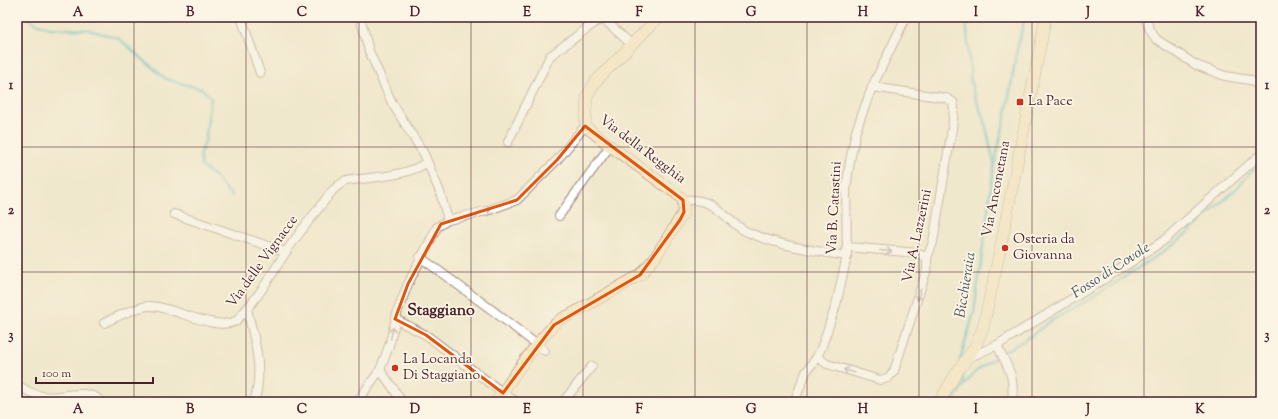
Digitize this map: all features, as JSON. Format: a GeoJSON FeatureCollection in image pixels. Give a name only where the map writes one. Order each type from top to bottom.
{"type":"FeatureCollection","features":[{"type":"Feature","properties":{"kind":"street"},"geometry":{"type":"LineString","coordinates":[[241,17],[260,73]]}},
{"type":"Feature","properties":{"kind":"street"},"geometry":{"type":"LineString","coordinates":[[360,17],[369,51],[385,88],[392,103],[424,154],[440,192],[448,220]]}},
{"type":"Feature","properties":{"kind":"street"},"geometry":{"type":"LineString","coordinates":[[357,402],[380,370],[389,346],[395,319],[408,284],[420,257],[437,227],[448,220],[486,211],[517,200],[557,160],[585,126],[587,96],[596,81],[659,17]]}},
{"type":"Feature","properties":{"kind":"street","name":"Via B. Catastini"},"geometry":{"type":"LineString","coordinates":[[794,402],[806,372],[817,357],[836,305],[847,252],[846,189],[856,131],[872,87],[906,17]]}},
{"type":"Feature","properties":{"kind":"street","name":"Via Anconetana"},"geometry":{"type":"LineString","coordinates":[[939,402],[955,375],[975,347],[983,328],[1046,17]]}},
{"type":"Feature","properties":{"kind":"street"},"geometry":{"type":"LineString","coordinates":[[1145,17],[1150,30],[1156,39],[1196,65],[1225,76],[1250,80],[1261,89]]}},
{"type":"Feature","properties":{"kind":"street"},"geometry":{"type":"LineString","coordinates":[[508,142],[550,56],[597,21],[603,20],[632,45]]}},
{"type":"Feature","properties":{"kind":"street","name":"Via A. Lazzerini"},"geometry":{"type":"LineString","coordinates":[[817,357],[827,364],[880,380],[888,378],[894,371],[927,269],[927,258],[932,242],[952,129],[954,105],[951,100],[946,98],[872,87]]}},
{"type":"Feature","properties":{"kind":"street","name":"Via della Regghia"},"geometry":{"type":"LineString","coordinates":[[499,398],[541,348],[554,325],[564,317],[640,275],[654,259],[684,212],[683,200],[677,194],[610,146],[585,126]]}},
{"type":"Feature","properties":{"kind":"street"},"geometry":{"type":"LineString","coordinates":[[559,216],[610,146]]}},
{"type":"Feature","properties":{"kind":"street"},"geometry":{"type":"LineString","coordinates":[[968,358],[998,348],[1163,240],[1261,154]]}},
{"type":"Feature","properties":{"kind":"street","name":"Via delle Vignacce"},"geometry":{"type":"LineString","coordinates":[[104,323],[147,306],[158,307],[214,323],[236,321],[247,310],[286,252],[338,185],[346,181],[407,172],[420,167],[427,162]]}},
{"type":"Feature","properties":{"kind":"street"},"geometry":{"type":"LineString","coordinates":[[683,200],[706,202],[720,210],[737,226],[751,234],[777,242],[811,250],[918,253],[927,258]]}},
{"type":"Feature","properties":{"kind":"street"},"geometry":{"type":"LineString","coordinates":[[174,214],[286,252]]}},
{"type":"Feature","properties":{"kind":"street"},"geometry":{"type":"LineString","coordinates":[[420,257],[541,348]]}},
{"type":"Feature","properties":{"kind":"street"},"geometry":{"type":"LineString","coordinates":[[247,310],[256,345],[258,363],[254,402]]}},
{"type":"Feature","properties":{"kind":"street"},"geometry":{"type":"LineString","coordinates":[[395,319],[426,335],[499,398],[518,402]]}},
{"type":"Feature","properties":{"kind":"street"},"geometry":{"type":"LineString","coordinates":[[998,348],[1006,360],[1013,381],[1012,402]]}},
{"type":"Feature","properties":{"kind":"street"},"geometry":{"type":"LineString","coordinates":[[563,402],[592,366]]}},
{"type":"Feature","properties":{"kind":"street"},"geometry":{"type":"LineString","coordinates":[[380,370],[402,402]]}},
{"type":"Feature","properties":{"kind":"street"},"geometry":{"type":"LineString","coordinates":[[17,385],[34,394],[43,396],[75,393],[96,397],[102,402]]}},
{"type":"Feature","properties":{"kind":"highlighted area"},"geometry":{"type":"Polygon","coordinates":[[[585,126],[683,200],[684,212],[680,220],[640,275],[554,325],[503,393],[426,335],[395,319],[408,284],[441,224],[517,200],[557,160],[585,126]]]}},
{"type":"Feature","properties":{"kind":"waterway"},"geometry":{"type":"LineString","coordinates":[[27,17],[33,22],[50,28],[89,30],[118,38],[166,79],[202,89],[211,98],[205,142],[200,154],[201,166],[213,175],[232,196]]}},
{"type":"Feature","properties":{"kind":"waterway"},"geometry":{"type":"LineString","coordinates":[[966,17],[971,83],[985,122],[994,164]]}},
{"type":"Feature","properties":{"kind":"waterway","name":"Bicchieraia"},"geometry":{"type":"LineString","coordinates":[[960,360],[974,312],[994,166],[1025,17]]}},
{"type":"Feature","properties":{"kind":"waterway","name":"Fosso di Covole"},"geometry":{"type":"LineString","coordinates":[[964,385],[976,371],[1007,350],[1163,252],[1188,233],[1237,188],[1253,170],[1261,165]]}},
{"type":"Feature","properties":{"kind":"waterway","name":"Bicchieraia"},"geometry":{"type":"LineString","coordinates":[[952,402],[964,385],[962,372]]}},
{"type":"Feature","properties":{"kind":"place","name":"La Pace"},"geometry":{"type":"Point","coordinates":[1020,102]}},
{"type":"Feature","properties":{"kind":"place","name":"Osteria da Giovanna"},"geometry":{"type":"Point","coordinates":[1005,248]}},
{"type":"Feature","properties":{"kind":"place","name":"La Locanda Di Staggiano"},"geometry":{"type":"Point","coordinates":[395,368]}},
{"type":"Feature","properties":{"kind":"district","name":"Staggiano"},"geometry":{"type":"Point","coordinates":[441,311]}}]}
